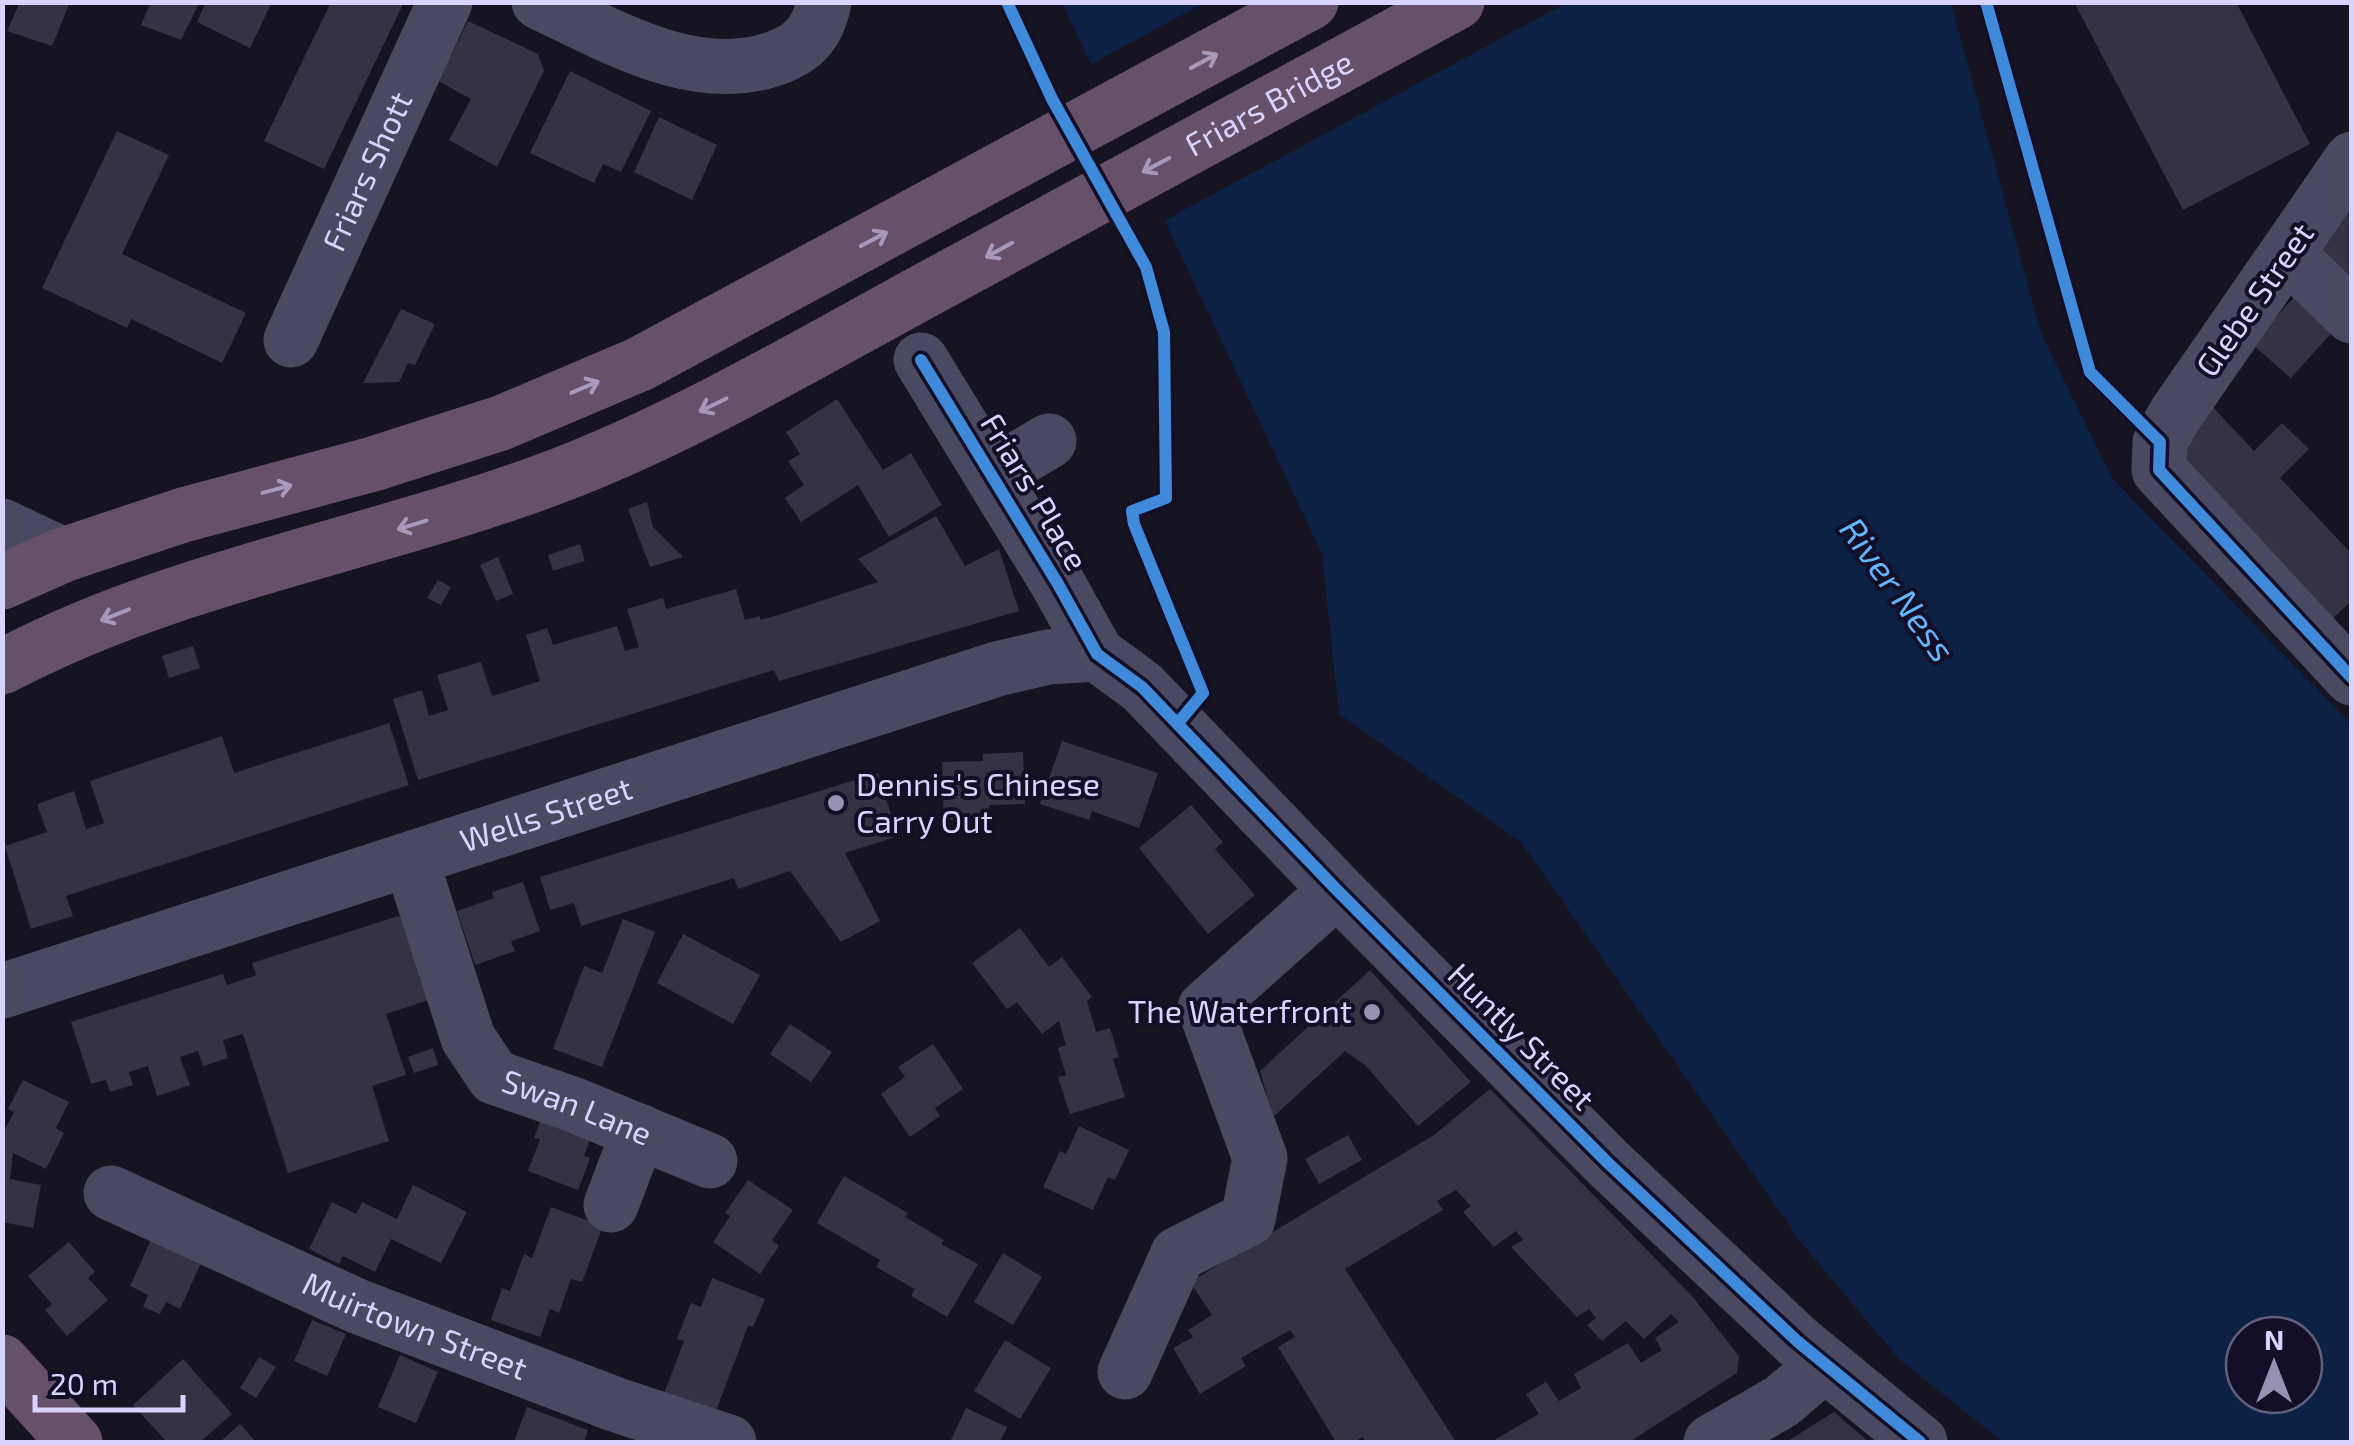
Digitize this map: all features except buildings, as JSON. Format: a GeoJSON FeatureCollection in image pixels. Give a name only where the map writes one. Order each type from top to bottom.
{"type":"FeatureCollection","features":[{"type":"Feature","properties":{"kind":"highway"},"geometry":{"type":"LineString","coordinates":[[2,582],[63,555],[183,515],[373,464],[519,416],[640,364],[1311,2]]}},
{"type":"Feature","properties":{"kind":"highway","name":"Friars Bridge"},"geometry":{"type":"LineString","coordinates":[[2,667],[53,640],[124,611],[207,583],[413,526],[574,470],[716,404],[1457,2]]}},
{"type":"Feature","properties":{"kind":"highway"},"geometry":{"type":"LineString","coordinates":[[2,1362],[74,1442]]}},
{"type":"Feature","properties":{"kind":"street","name":"Friars Shott"},"geometry":{"type":"LineString","coordinates":[[291,340],[445,2]]}},
{"type":"Feature","properties":{"kind":"street"},"geometry":{"type":"LineString","coordinates":[[568,8],[639,49],[696,65],[752,66],[798,50],[820,20],[824,2]]}},
{"type":"Feature","properties":{"kind":"street","name":"Glebe Street"},"geometry":{"type":"LineString","coordinates":[[2352,159],[2160,442],[2160,470],[2352,678]]}},
{"type":"Feature","properties":{"kind":"street"},"geometry":{"type":"LineString","coordinates":[[2288,254],[2352,316]]}},
{"type":"Feature","properties":{"kind":"street","name":"Friars' Place"},"geometry":{"type":"LineString","coordinates":[[922,360],[1097,654]]}},
{"type":"Feature","properties":{"kind":"street"},"geometry":{"type":"LineString","coordinates":[[992,474],[1049,441]]}},
{"type":"Feature","properties":{"kind":"street"},"geometry":{"type":"LineString","coordinates":[[2,526],[63,555]]}},
{"type":"Feature","properties":{"kind":"street","name":"Wells Street"},"geometry":{"type":"LineString","coordinates":[[2,991],[998,669],[1048,657],[1097,654]]}},
{"type":"Feature","properties":{"kind":"street","name":"Huntly Street"},"geometry":{"type":"LineString","coordinates":[[1097,654],[1142,687],[1336,890],[1608,1163],[1825,1364],[1920,1442]]}},
{"type":"Feature","properties":{"kind":"street","name":"Swan Lane"},"geometry":{"type":"LineString","coordinates":[[411,860],[468,1038],[494,1077],[710,1161]]}},
{"type":"Feature","properties":{"kind":"street"},"geometry":{"type":"LineString","coordinates":[[1125,1372],[1178,1254],[1248,1219],[1260,1158],[1205,1008],[1336,890]]}},
{"type":"Feature","properties":{"kind":"street"},"geometry":{"type":"LineString","coordinates":[[610,1205],[639,1131]]}},
{"type":"Feature","properties":{"kind":"street","name":"Muirtown Street"},"geometry":{"type":"LineString","coordinates":[[111,1193],[357,1306],[614,1404],[729,1442]]}},
{"type":"Feature","properties":{"kind":"street"},"geometry":{"type":"LineString","coordinates":[[1712,1442],[1782,1400],[1825,1364]]}},
{"type":"Feature","properties":{"kind":"water","name":"River Ness"},"geometry":{"type":"Polygon","coordinates":[[[1062,3],[1951,3],[2041,333],[2112,478],[2351,724],[2351,1442],[2003,1442],[1899,1359],[1803,1245],[1521,842],[1339,714],[1322,554],[1062,3]]]}},
{"type":"Feature","properties":{"kind":"pier"},"geometry":{"type":"Polygon","coordinates":[[[1204,3],[1566,3],[1160,223],[1086,67],[1204,3]]]}},
{"type":"Feature","properties":{"kind":"cycle path"},"geometry":{"type":"LineString","coordinates":[[1007,2],[1052,99],[1146,267],[1164,332],[1166,498],[1132,511],[1203,693],[1178,723]]}},
{"type":"Feature","properties":{"kind":"cycle path"},"geometry":{"type":"LineString","coordinates":[[1986,2],[2090,372],[2160,442],[2159,470],[2352,678]]}},
{"type":"Feature","properties":{"kind":"cycle path"},"geometry":{"type":"LineString","coordinates":[[921,360],[1097,654],[1142,687],[1608,1163],[1797,1341],[1920,1442]]}},
{"type":"Feature","properties":{"kind":"place","name":"Dennis's Chinese Carry Out"},"geometry":{"type":"Point","coordinates":[836,803]}},
{"type":"Feature","properties":{"kind":"place","name":"The Waterfront"},"geometry":{"type":"Point","coordinates":[1372,1012]}}]}
